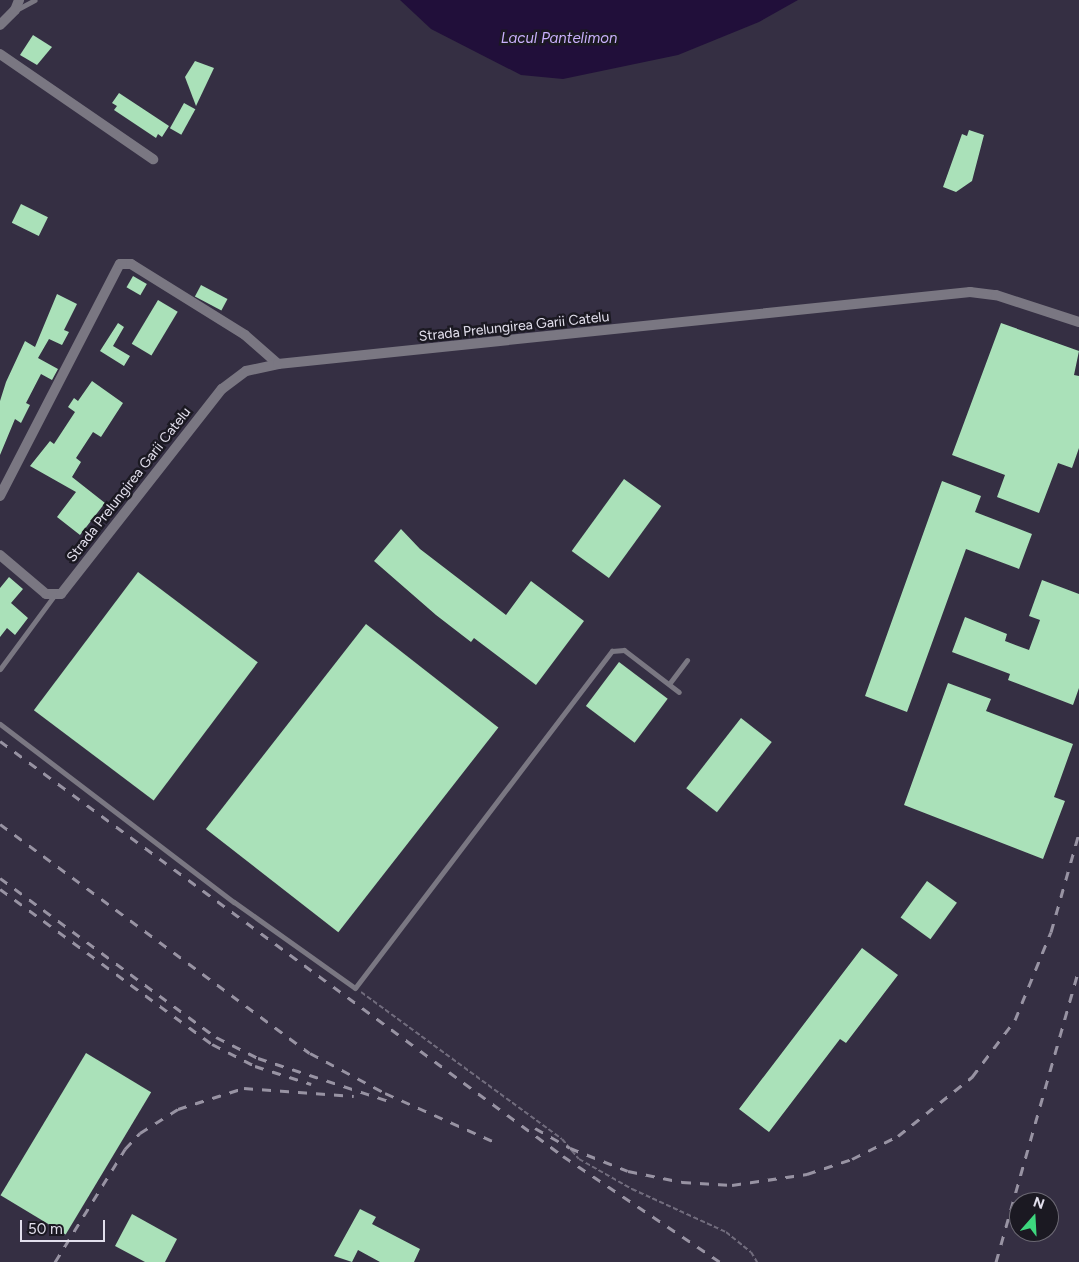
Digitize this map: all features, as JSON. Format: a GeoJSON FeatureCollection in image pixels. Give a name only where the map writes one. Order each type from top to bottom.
{"type":"FeatureCollection","features":[{"type":"Feature","properties":{"kind":"street"},"geometry":{"type":"LineString","coordinates":[[0,25],[17,5]]}},
{"type":"Feature","properties":{"kind":"street"},"geometry":{"type":"LineString","coordinates":[[0,54],[153,159]]}},
{"type":"Feature","properties":{"kind":"street"},"geometry":{"type":"LineString","coordinates":[[0,496],[120,264],[131,264],[245,335],[278,364]]}},
{"type":"Feature","properties":{"kind":"street","name":"Strada Prelungirea Garii Catelu"},"geometry":{"type":"LineString","coordinates":[[54,597],[60,594],[222,389],[246,371],[278,364],[970,292],[996,294],[1079,322]]}},
{"type":"Feature","properties":{"kind":"street"},"geometry":{"type":"LineString","coordinates":[[0,555],[54,597]]}},
{"type":"Feature","properties":{"kind":"lane"},"geometry":{"type":"LineString","coordinates":[[17,5],[35,0]]}},
{"type":"Feature","properties":{"kind":"lane"},"geometry":{"type":"LineString","coordinates":[[0,668],[54,597]]}},
{"type":"Feature","properties":{"kind":"lane"},"geometry":{"type":"LineString","coordinates":[[0,724],[355,988],[612,651],[624,650],[679,692]]}},
{"type":"Feature","properties":{"kind":"lane"},"geometry":{"type":"LineString","coordinates":[[669,684],[687,660]]}},
{"type":"Feature","properties":{"kind":"path"},"geometry":{"type":"LineString","coordinates":[[355,988],[562,1139],[579,1160],[632,1189],[726,1232],[751,1252],[757,1262]]}},
{"type":"Feature","properties":{"kind":"water","name":"Lacul Pantelimon"},"geometry":{"type":"Polygon","coordinates":[[[400,0],[798,0],[759,22],[678,55],[563,79],[521,75],[431,29],[400,0]]]}},
{"type":"Feature","properties":{"kind":"building"},"geometry":{"type":"Polygon","coordinates":[[[33,35],[52,47],[37,65],[20,55],[33,35]]]}},
{"type":"Feature","properties":{"kind":"building"},"geometry":{"type":"Polygon","coordinates":[[[195,61],[214,68],[196,106],[185,77],[195,61]]]}},
{"type":"Feature","properties":{"kind":"building"},"geometry":{"type":"Polygon","coordinates":[[[119,93],[169,126],[162,137],[158,134],[156,138],[114,110],[117,106],[112,103],[119,93]]]}},
{"type":"Feature","properties":{"kind":"building"},"geometry":{"type":"Polygon","coordinates":[[[184,103],[195,109],[181,135],[170,128],[184,103]]]}},
{"type":"Feature","properties":{"kind":"building"},"geometry":{"type":"Polygon","coordinates":[[[969,130],[984,135],[972,181],[956,192],[943,187],[962,134],[967,136],[969,130]]]}},
{"type":"Feature","properties":{"kind":"building"},"geometry":{"type":"Polygon","coordinates":[[[21,204],[48,217],[39,236],[12,223],[21,204]]]}},
{"type":"Feature","properties":{"kind":"building"},"geometry":{"type":"Polygon","coordinates":[[[133,276],[147,284],[140,295],[126,287],[133,276]]]}},
{"type":"Feature","properties":{"kind":"building"},"geometry":{"type":"Polygon","coordinates":[[[201,285],[227,299],[221,311],[195,296],[201,285]]]}},
{"type":"Feature","properties":{"kind":"building"},"geometry":{"type":"Polygon","coordinates":[[[57,294],[77,304],[64,330],[69,332],[62,345],[49,339],[38,358],[58,369],[52,380],[41,374],[26,403],[30,405],[21,423],[15,419],[0,455],[0,401],[6,382],[25,341],[35,347],[57,294]]]}},
{"type":"Feature","properties":{"kind":"building"},"geometry":{"type":"Polygon","coordinates":[[[158,300],[178,312],[151,356],[132,344],[158,300]]]}},
{"type":"Feature","properties":{"kind":"building"},"geometry":{"type":"Polygon","coordinates":[[[118,323],[124,327],[113,346],[130,356],[124,366],[100,351],[118,323]]]}},
{"type":"Feature","properties":{"kind":"building"},"geometry":{"type":"Polygon","coordinates":[[[1001,323],[1079,351],[1074,375],[1079,376],[1079,448],[1072,468],[1058,463],[1039,513],[997,497],[1005,475],[952,455],[1001,323]]]}},
{"type":"Feature","properties":{"kind":"building"},"geometry":{"type":"Polygon","coordinates":[[[92,381],[123,403],[101,437],[93,432],[76,458],[81,462],[72,477],[105,503],[80,535],[57,517],[76,492],[30,466],[50,441],[54,444],[75,412],[68,407],[74,398],[78,401],[92,381]]]}},
{"type":"Feature","properties":{"kind":"building"},"geometry":{"type":"Polygon","coordinates":[[[624,479],[661,506],[609,578],[572,551],[624,479]]]}},
{"type":"Feature","properties":{"kind":"building"},"geometry":{"type":"Polygon","coordinates":[[[942,481],[981,496],[975,512],[1032,534],[1019,569],[966,549],[907,712],[865,696],[942,481]]]}},
{"type":"Feature","properties":{"kind":"building"},"geometry":{"type":"Polygon","coordinates":[[[401,529],[420,549],[506,615],[531,581],[584,621],[536,685],[474,638],[471,642],[436,615],[374,561],[401,529]]]}},
{"type":"Feature","properties":{"kind":"building"},"geometry":{"type":"Polygon","coordinates":[[[138,572],[258,662],[154,800],[34,710],[138,572]]]}},
{"type":"Feature","properties":{"kind":"building"},"geometry":{"type":"Polygon","coordinates":[[[9,577],[23,589],[11,603],[28,618],[15,635],[7,628],[0,637],[0,588],[9,577]]]}},
{"type":"Feature","properties":{"kind":"building"},"geometry":{"type":"Polygon","coordinates":[[[1042,580],[1079,594],[1079,688],[1073,705],[1008,680],[1010,674],[952,652],[965,617],[1007,634],[1005,641],[1029,650],[1040,620],[1029,616],[1042,580]]]}},
{"type":"Feature","properties":{"kind":"building"},"geometry":{"type":"Polygon","coordinates":[[[366,624],[498,727],[338,932],[206,829],[366,624]]]}},
{"type":"Feature","properties":{"kind":"building"},"geometry":{"type":"Polygon","coordinates":[[[619,662],[668,699],[635,743],[586,706],[619,662]]]}},
{"type":"Feature","properties":{"kind":"building"},"geometry":{"type":"Polygon","coordinates":[[[948,683],[991,699],[986,711],[1073,744],[1054,797],[1065,801],[1043,859],[904,805],[948,683]]]}},
{"type":"Feature","properties":{"kind":"building"},"geometry":{"type":"Polygon","coordinates":[[[741,718],[772,742],[717,812],[686,788],[741,718]]]}},
{"type":"Feature","properties":{"kind":"building"},"geometry":{"type":"Polygon","coordinates":[[[927,881],[957,903],[930,939],[901,917],[927,881]]]}},
{"type":"Feature","properties":{"kind":"building"},"geometry":{"type":"Polygon","coordinates":[[[862,948],[898,975],[846,1043],[840,1039],[769,1132],[739,1109],[862,948]]]}},
{"type":"Feature","properties":{"kind":"building"},"geometry":{"type":"Polygon","coordinates":[[[86,1053],[151,1092],[66,1234],[1,1195],[86,1053]]]}},
{"type":"Feature","properties":{"kind":"building"},"geometry":{"type":"Polygon","coordinates":[[[360,1209],[376,1217],[372,1224],[420,1249],[414,1262],[380,1262],[358,1250],[352,1262],[334,1256],[360,1209]]]}},
{"type":"Feature","properties":{"kind":"building"},"geometry":{"type":"Polygon","coordinates":[[[132,1214],[177,1239],[165,1262],[145,1262],[115,1246],[132,1214]]]}},
{"type":"Feature","properties":{"kind":"railway"},"geometry":{"type":"LineString","coordinates":[[0,741],[563,1156],[720,1262]]}},
{"type":"Feature","properties":{"kind":"railway"},"geometry":{"type":"LineString","coordinates":[[0,824],[310,1053],[385,1093],[497,1143]]}},
{"type":"Feature","properties":{"kind":"railway"},"geometry":{"type":"LineString","coordinates":[[535,1128],[570,1148],[628,1171],[682,1182],[732,1185],[807,1174],[852,1159],[898,1136],[972,1077],[1015,1020],[1051,932],[1079,833]]}},
{"type":"Feature","properties":{"kind":"railway"},"geometry":{"type":"LineString","coordinates":[[0,878],[216,1037],[258,1058],[389,1101]]}},
{"type":"Feature","properties":{"kind":"railway"},"geometry":{"type":"LineString","coordinates":[[0,889],[212,1044],[255,1066],[311,1084]]}},
{"type":"Feature","properties":{"kind":"railway"},"geometry":{"type":"LineString","coordinates":[[996,1262],[1079,969]]}},
{"type":"Feature","properties":{"kind":"railway"},"geometry":{"type":"LineString","coordinates":[[55,1262],[125,1149],[140,1133],[178,1109],[244,1088],[354,1096]]}}]}
